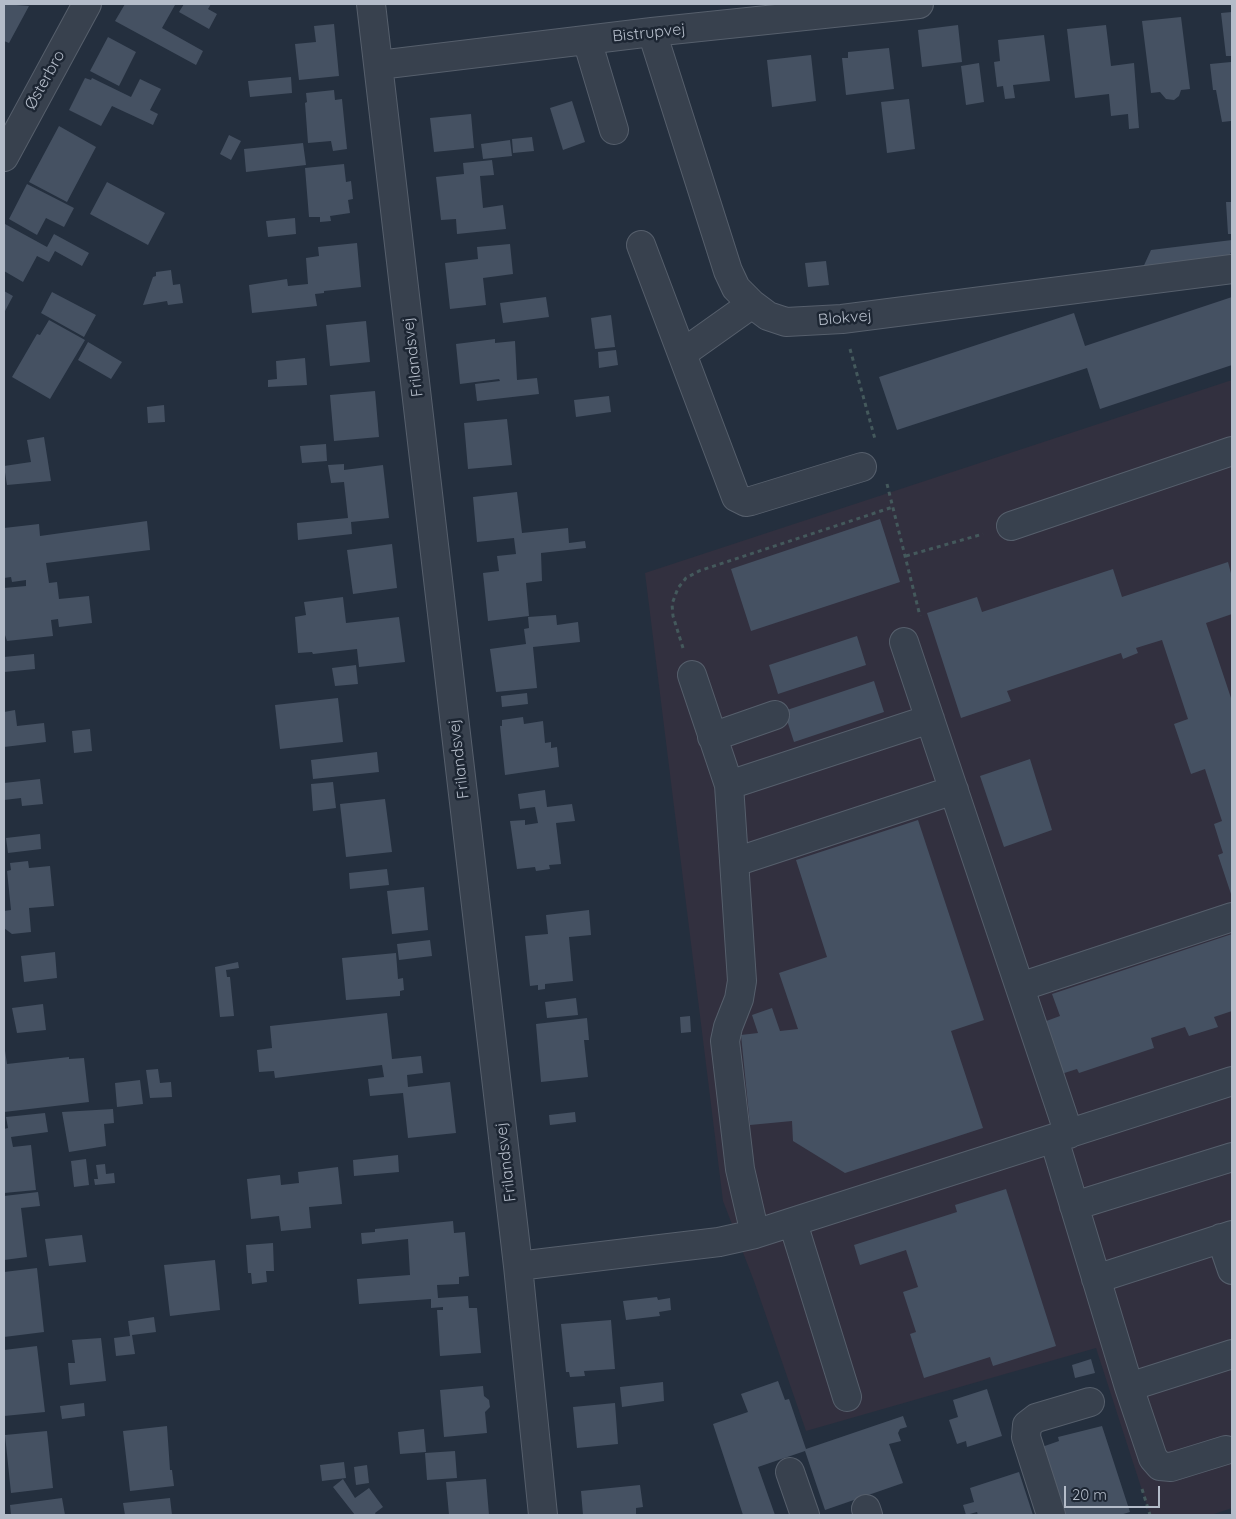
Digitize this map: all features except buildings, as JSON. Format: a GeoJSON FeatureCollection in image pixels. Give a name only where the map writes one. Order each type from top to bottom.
{"type":"FeatureCollection","features":[{"type":"Feature","properties":{"kind":"street","name":"Østerbro"},"geometry":{"type":"LineString","coordinates":[[4,157],[87,4]]}},
{"type":"Feature","properties":{"kind":"street","name":"Frilandsvej"},"geometry":{"type":"LineString","coordinates":[[372,4],[518,1266],[543,1515]]}},
{"type":"Feature","properties":{"kind":"street","name":"Bistrupvej"},"geometry":{"type":"LineString","coordinates":[[379,65],[652,32],[770,12],[920,4]]}},
{"type":"Feature","properties":{"kind":"street","name":"Blokvej"},"geometry":{"type":"LineString","coordinates":[[652,32],[728,271],[736,288],[752,304],[768,316],[786,322],[842,319],[1232,269]]}},
{"type":"Feature","properties":{"kind":"street"},"geometry":{"type":"LineString","coordinates":[[587,40],[614,130]]}},
{"type":"Feature","properties":{"kind":"street"},"geometry":{"type":"LineString","coordinates":[[641,245],[683,352],[734,493],[741,500],[751,502],[862,467]]}},
{"type":"Feature","properties":{"kind":"street"},"geometry":{"type":"LineString","coordinates":[[683,352],[752,304]]}},
{"type":"Feature","properties":{"kind":"street"},"geometry":{"type":"LineString","coordinates":[[1011,526],[1232,450]]}},
{"type":"Feature","properties":{"kind":"street"},"geometry":{"type":"LineString","coordinates":[[904,642],[1020,987],[1062,1137],[1074,1206],[1129,1387],[1153,1458],[1160,1466],[1171,1467],[1226,1450]]}},
{"type":"Feature","properties":{"kind":"street"},"geometry":{"type":"LineString","coordinates":[[692,675],[728,785],[742,981],[739,998],[725,1041],[740,1168],[755,1234]]}},
{"type":"Feature","properties":{"kind":"street"},"geometry":{"type":"LineString","coordinates":[[712,737],[776,715]]}},
{"type":"Feature","properties":{"kind":"street"},"geometry":{"type":"LineString","coordinates":[[728,785],[930,719]]}},
{"type":"Feature","properties":{"kind":"street"},"geometry":{"type":"LineString","coordinates":[[734,862],[954,790]]}},
{"type":"Feature","properties":{"kind":"street"},"geometry":{"type":"LineString","coordinates":[[1020,987],[1232,917]]}},
{"type":"Feature","properties":{"kind":"street"},"geometry":{"type":"LineString","coordinates":[[518,1266],[719,1242],[755,1234],[793,1224],[1232,1081]]}},
{"type":"Feature","properties":{"kind":"street"},"geometry":{"type":"LineString","coordinates":[[1074,1206],[1232,1157]]}},
{"type":"Feature","properties":{"kind":"street"},"geometry":{"type":"LineString","coordinates":[[793,1224],[847,1397]]}},
{"type":"Feature","properties":{"kind":"street"},"geometry":{"type":"LineString","coordinates":[[1096,1278],[1227,1236],[1232,1270]]}},
{"type":"Feature","properties":{"kind":"street"},"geometry":{"type":"LineString","coordinates":[[1129,1387],[1232,1354]]}},
{"type":"Feature","properties":{"kind":"street"},"geometry":{"type":"LineString","coordinates":[[1051,1515],[1026,1436],[1027,1425],[1036,1418],[1090,1402]]}},
{"type":"Feature","properties":{"kind":"street"},"geometry":{"type":"LineString","coordinates":[[790,1472],[805,1515]]}},
{"type":"Feature","properties":{"kind":"path"},"geometry":{"type":"LineString","coordinates":[[692,675],[673,616],[672,604],[678,588],[686,578],[699,570],[893,507]]}},
{"type":"Feature","properties":{"kind":"path"},"geometry":{"type":"LineString","coordinates":[[906,556],[1011,526]]}},
{"type":"Feature","properties":{"kind":"shaded area"},"geometry":{"type":"Polygon","coordinates":[[[1232,380],[1232,1508],[1211,1515],[1150,1515],[1096,1348],[806,1431],[754,1281],[723,1201],[645,573],[1232,380]]]}}]}
